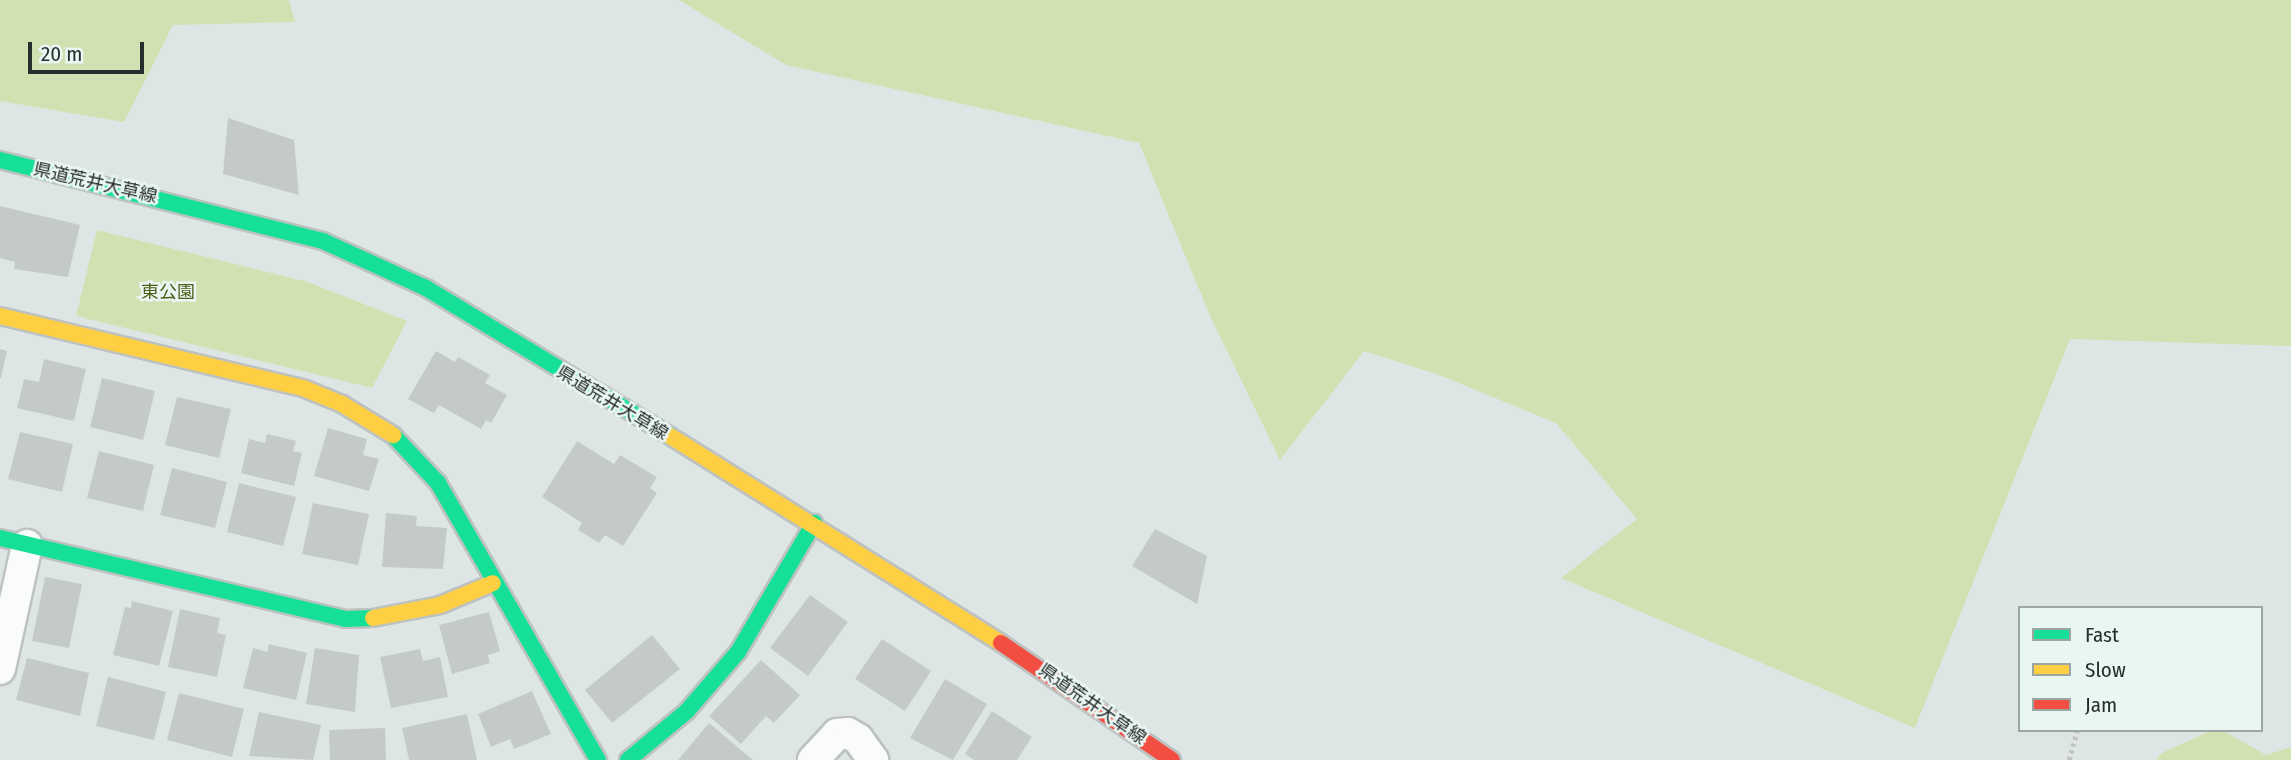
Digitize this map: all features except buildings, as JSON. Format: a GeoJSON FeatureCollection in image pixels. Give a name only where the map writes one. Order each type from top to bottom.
{"type":"FeatureCollection","features":[{"type":"Feature","properties":{"kind":"street","name":"県道荒井大草線"},"geometry":{"type":"LineString","coordinates":[[0,160],[323,241],[426,288],[814,523],[1087,698],[1172,760]]}},
{"type":"Feature","properties":{"kind":"street"},"geometry":{"type":"LineString","coordinates":[[0,316],[303,388],[363,415],[403,441],[421,461],[472,538],[493,583],[598,760]]}},
{"type":"Feature","properties":{"kind":"street"},"geometry":{"type":"LineString","coordinates":[[628,760],[687,711],[738,652],[814,523]]}},
{"type":"Feature","properties":{"kind":"street"},"geometry":{"type":"LineString","coordinates":[[0,669],[14,542],[346,619],[387,618],[440,606],[493,583]]}},
{"type":"Feature","properties":{"kind":"street"},"geometry":{"type":"LineString","coordinates":[[813,760],[837,734],[848,733],[858,739],[873,760]]}},
{"type":"Feature","properties":{"kind":"path"},"geometry":{"type":"LineString","coordinates":[[2069,760],[2076,732]]}},
{"type":"Feature","properties":{"kind":"green space"},"geometry":{"type":"Polygon","coordinates":[[[0,0],[289,0],[295,22],[173,25],[124,122],[0,101],[0,0]]]}},
{"type":"Feature","properties":{"kind":"green space"},"geometry":{"type":"Polygon","coordinates":[[[679,0],[2291,0],[2291,346],[2070,339],[1915,728],[1561,578],[1637,519],[1556,423],[1439,375],[1364,351],[1280,460],[1210,316],[1139,143],[786,65],[679,0]]]}},
{"type":"Feature","properties":{"kind":"green space","name":"東公園"},"geometry":{"type":"Polygon","coordinates":[[[97,230],[308,282],[407,321],[372,388],[76,316],[97,230]]]}},
{"type":"Feature","properties":{"kind":"green space"},"geometry":{"type":"Polygon","coordinates":[[[2208,732],[2226,732],[2266,755],[2291,747],[2291,760],[2156,760],[2162,753],[2208,732]]]}},
{"type":"Feature","properties":{"kind":"traffic: fast"},"geometry":{"type":"LineString","coordinates":[[0,160],[323,241],[426,288],[670,436]]}},
{"type":"Feature","properties":{"kind":"traffic: fast"},"geometry":{"type":"LineString","coordinates":[[393,435],[438,483],[598,760]]}},
{"type":"Feature","properties":{"kind":"traffic: fast"},"geometry":{"type":"LineString","coordinates":[[628,760],[687,711],[738,652],[814,523]]}},
{"type":"Feature","properties":{"kind":"traffic: fast"},"geometry":{"type":"LineString","coordinates":[[0,538],[346,619],[373,618]]}},
{"type":"Feature","properties":{"kind":"traffic: slow"},"geometry":{"type":"LineString","coordinates":[[0,316],[303,388],[342,404],[393,435]]}},
{"type":"Feature","properties":{"kind":"traffic: slow"},"geometry":{"type":"LineString","coordinates":[[670,436],[1001,643]]}},
{"type":"Feature","properties":{"kind":"traffic: slow"},"geometry":{"type":"LineString","coordinates":[[373,618],[440,605],[493,583]]}},
{"type":"Feature","properties":{"kind":"traffic: jam"},"geometry":{"type":"LineString","coordinates":[[1001,643],[1172,760]]}}]}
